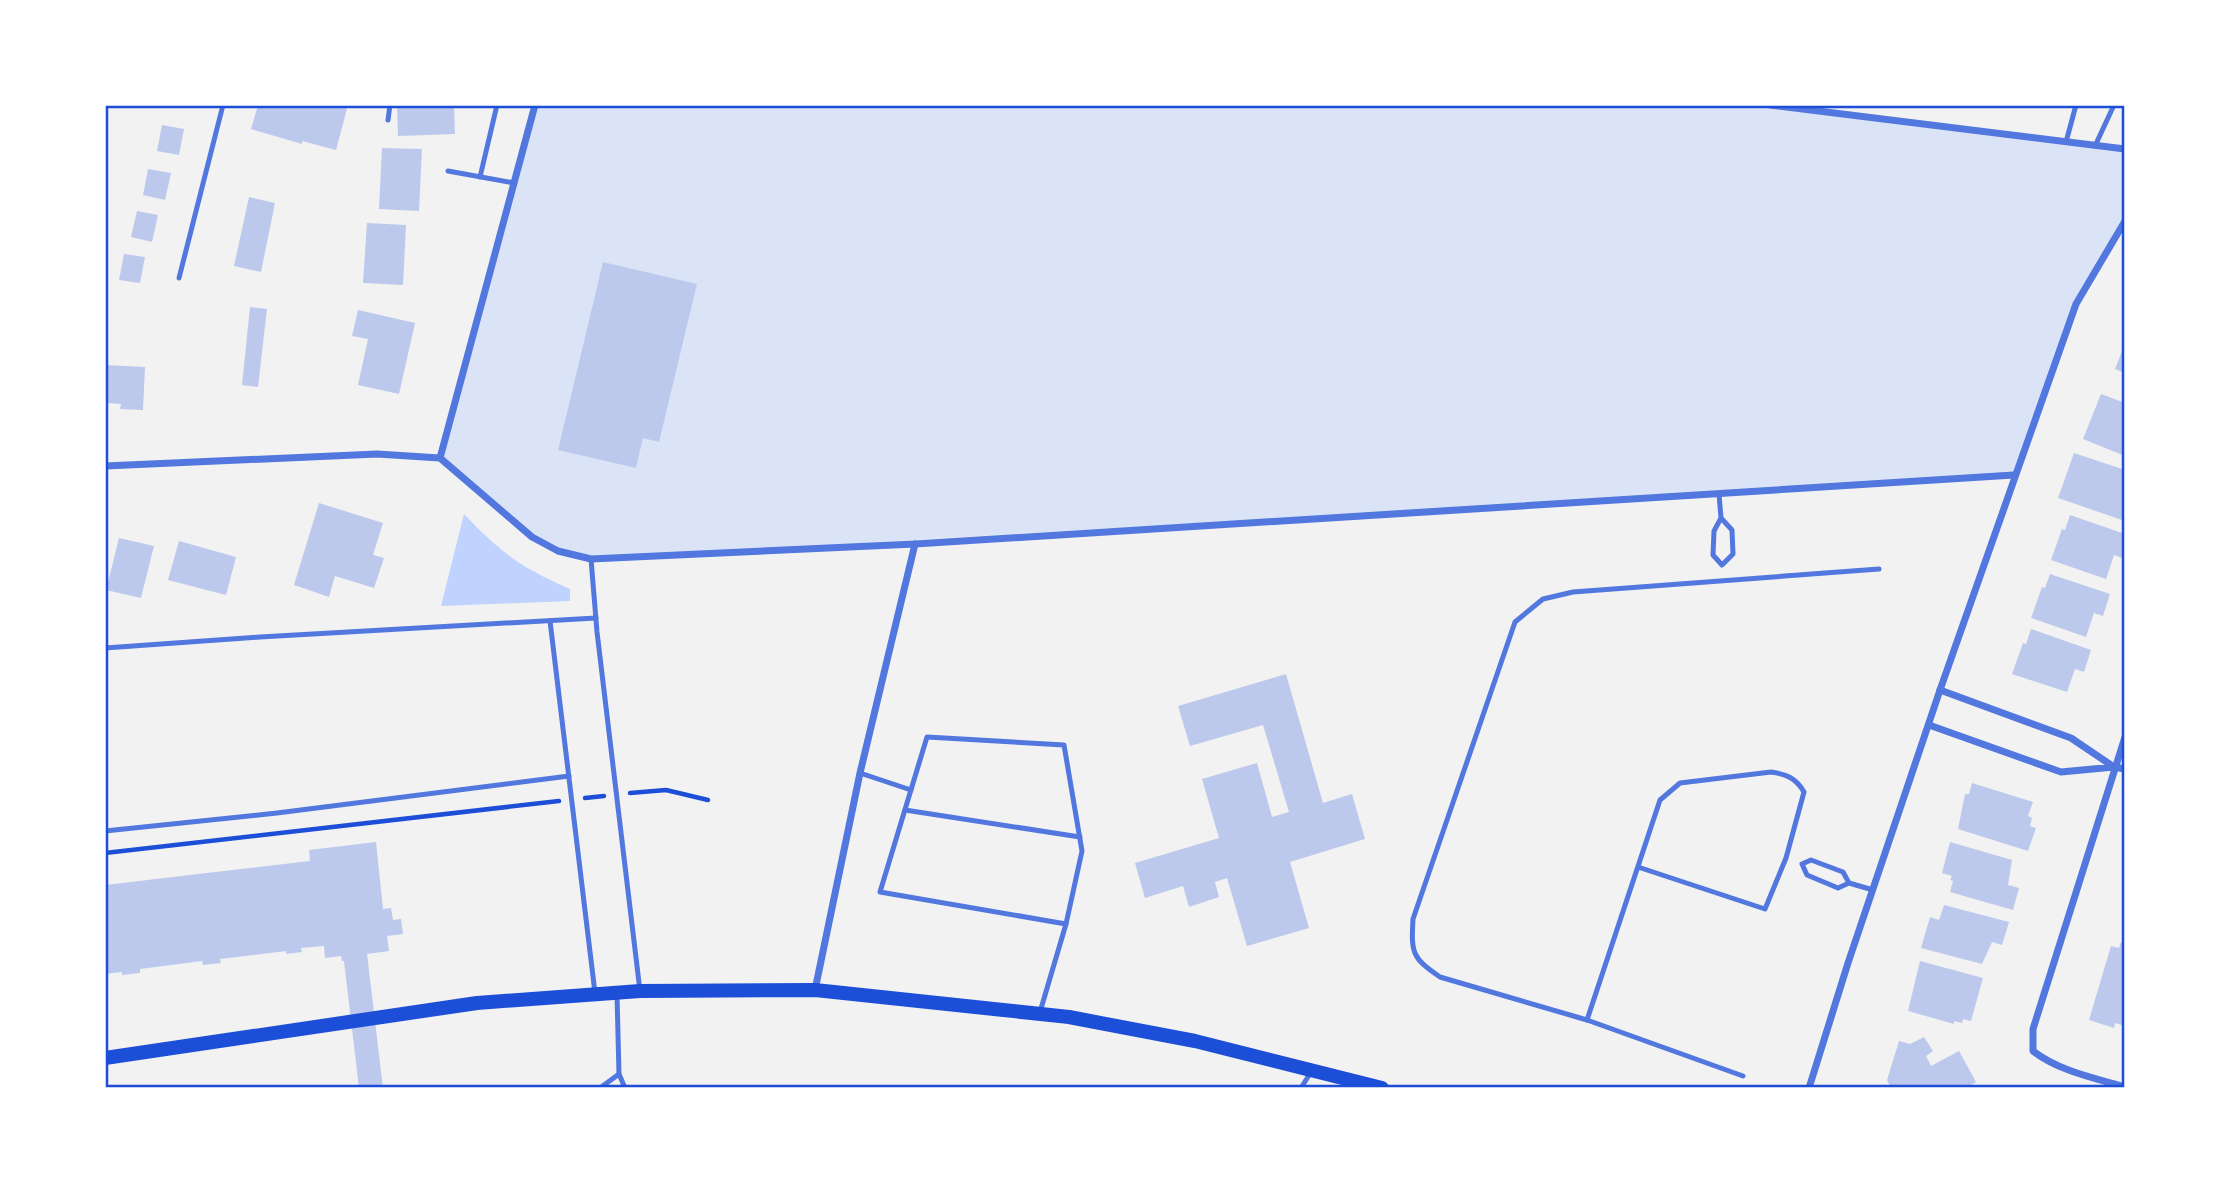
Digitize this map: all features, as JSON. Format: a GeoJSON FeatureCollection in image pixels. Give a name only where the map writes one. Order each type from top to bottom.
{"type":"FeatureCollection","features":[{"type":"Feature","properties":{"kind":"main road"},"geometry":{"type":"LineString","coordinates":[[105,1058],[443,1007],[595,993],[815,990],[1069,1017],[1195,1041],[1382,1088]]}},
{"type":"Feature","properties":{"kind":"street"},"geometry":{"type":"LineString","coordinates":[[440,458],[534,105]]}},
{"type":"Feature","properties":{"kind":"street"},"geometry":{"type":"LineString","coordinates":[[1770,105],[2125,149]]}},
{"type":"Feature","properties":{"kind":"street"},"geometry":{"type":"LineString","coordinates":[[1809,1088],[1940,690],[2076,304],[2125,221]]}},
{"type":"Feature","properties":{"kind":"street"},"geometry":{"type":"LineString","coordinates":[[105,466],[377,454],[440,458],[532,537],[558,551],[591,559],[915,544],[2014,475]]}},
{"type":"Feature","properties":{"kind":"street"},"geometry":{"type":"LineString","coordinates":[[815,990],[860,774],[915,544]]}},
{"type":"Feature","properties":{"kind":"street"},"geometry":{"type":"LineString","coordinates":[[1940,690],[2071,738],[2114,767]]}},
{"type":"Feature","properties":{"kind":"street"},"geometry":{"type":"LineString","coordinates":[[1929,725],[2061,772],[2114,767],[2125,769]]}},
{"type":"Feature","properties":{"kind":"street"},"geometry":{"type":"LineString","coordinates":[[2125,737],[2033,1029],[2033,1051],[2043,1059],[2062,1068],[2125,1087]]}},
{"type":"Feature","properties":{"kind":"lane"},"geometry":{"type":"LineString","coordinates":[[179,278],[223,105]]}},
{"type":"Feature","properties":{"kind":"lane"},"geometry":{"type":"LineString","coordinates":[[388,120],[390,105]]}},
{"type":"Feature","properties":{"kind":"lane"},"geometry":{"type":"LineString","coordinates":[[480,177],[496,105]]}},
{"type":"Feature","properties":{"kind":"lane"},"geometry":{"type":"LineString","coordinates":[[2066,142],[2076,105]]}},
{"type":"Feature","properties":{"kind":"lane"},"geometry":{"type":"LineString","coordinates":[[2095,146],[2114,105]]}},
{"type":"Feature","properties":{"kind":"lane"},"geometry":{"type":"LineString","coordinates":[[448,171],[513,183]]}},
{"type":"Feature","properties":{"kind":"lane"},"geometry":{"type":"LineString","coordinates":[[1719,494],[1721,518],[1714,531],[1713,555],[1723,565],[1724,580]]}},
{"type":"Feature","properties":{"kind":"lane"},"geometry":{"type":"LineString","coordinates":[[1721,518],[1732,530],[1733,555],[1723,565]]}},
{"type":"Feature","properties":{"kind":"lane"},"geometry":{"type":"LineString","coordinates":[[591,559],[615,795],[640,991]]}},
{"type":"Feature","properties":{"kind":"lane"},"geometry":{"type":"LineString","coordinates":[[1743,1076],[1587,1020],[1440,977],[1419,964],[1412,945],[1413,919],[1515,622],[1543,599],[1573,592],[1879,569]]}},
{"type":"Feature","properties":{"kind":"lane"},"geometry":{"type":"LineString","coordinates":[[105,649],[260,637],[596,618]]}},
{"type":"Feature","properties":{"kind":"lane"},"geometry":{"type":"LineString","coordinates":[[550,621],[595,993]]}},
{"type":"Feature","properties":{"kind":"lane"},"geometry":{"type":"LineString","coordinates":[[1039,1015],[1066,923],[1082,850],[1064,745],[927,737],[880,892],[1066,923]]}},
{"type":"Feature","properties":{"kind":"lane"},"geometry":{"type":"LineString","coordinates":[[1587,1020],[1660,800],[1680,783],[1771,772],[1791,777],[1804,792],[1786,858],[1765,909],[1638,867]]}},
{"type":"Feature","properties":{"kind":"lane"},"geometry":{"type":"LineString","coordinates":[[860,774],[911,790]]}},
{"type":"Feature","properties":{"kind":"lane"},"geometry":{"type":"LineString","coordinates":[[105,831],[304,810],[569,776]]}},
{"type":"Feature","properties":{"kind":"lane"},"geometry":{"type":"LineString","coordinates":[[905,810],[1080,837]]}},
{"type":"Feature","properties":{"kind":"lane"},"geometry":{"type":"LineString","coordinates":[[1786,858],[1802,864],[1811,860],[1843,872],[1849,883]]}},
{"type":"Feature","properties":{"kind":"lane"},"geometry":{"type":"LineString","coordinates":[[1802,864],[1807,875],[1838,888],[1849,883],[1873,890]]}},
{"type":"Feature","properties":{"kind":"lane"},"geometry":{"type":"LineString","coordinates":[[617,992],[618,1074],[625,1088]]}},
{"type":"Feature","properties":{"kind":"lane"},"geometry":{"type":"LineString","coordinates":[[1301,1088],[1313,1069]]}},
{"type":"Feature","properties":{"kind":"lane"},"geometry":{"type":"LineString","coordinates":[[600,1088],[618,1074]]}},
{"type":"Feature","properties":{"kind":"path"},"geometry":{"type":"LineString","coordinates":[[105,853],[667,790],[708,800]]}},
{"type":"Feature","properties":{"kind":"shaded area"},"geometry":{"type":"Polygon","coordinates":[[[535,105],[1784,105],[2125,149],[2125,222],[2076,304],[2014,475],[591,559],[558,551],[532,537],[440,458],[535,105]]]}},
{"type":"Feature","properties":{"kind":"water"},"geometry":{"type":"Polygon","coordinates":[[[464,514],[512,558],[570,589],[570,601],[441,606],[464,514]]]}},
{"type":"Feature","properties":{"kind":"building"},"geometry":{"type":"Polygon","coordinates":[[[258,105],[348,105],[336,150],[302,141],[302,144],[251,129],[258,105]]]}},
{"type":"Feature","properties":{"kind":"building"},"geometry":{"type":"Polygon","coordinates":[[[397,105],[454,105],[455,134],[398,136],[397,105]]]}},
{"type":"Feature","properties":{"kind":"building"},"geometry":{"type":"Polygon","coordinates":[[[162,125],[184,129],[179,155],[157,151],[162,125]]]}},
{"type":"Feature","properties":{"kind":"building"},"geometry":{"type":"Polygon","coordinates":[[[382,148],[422,149],[419,211],[379,209],[382,148]]]}},
{"type":"Feature","properties":{"kind":"building"},"geometry":{"type":"Polygon","coordinates":[[[148,169],[171,173],[165,200],[143,195],[148,169]]]}},
{"type":"Feature","properties":{"kind":"building"},"geometry":{"type":"Polygon","coordinates":[[[249,197],[275,203],[261,272],[234,266],[249,197]]]}},
{"type":"Feature","properties":{"kind":"building"},"geometry":{"type":"Polygon","coordinates":[[[137,211],[158,215],[152,242],[131,237],[137,211]]]}},
{"type":"Feature","properties":{"kind":"building"},"geometry":{"type":"Polygon","coordinates":[[[367,223],[406,225],[403,285],[363,283],[367,223]]]}},
{"type":"Feature","properties":{"kind":"building"},"geometry":{"type":"Polygon","coordinates":[[[124,254],[145,257],[140,283],[119,280],[124,254]]]}},
{"type":"Feature","properties":{"kind":"building"},"geometry":{"type":"Polygon","coordinates":[[[603,262],[697,284],[659,442],[643,438],[636,468],[558,450],[603,262]]]}},
{"type":"Feature","properties":{"kind":"building"},"geometry":{"type":"Polygon","coordinates":[[[250,307],[267,309],[258,387],[242,385],[250,307]]]}},
{"type":"Feature","properties":{"kind":"building"},"geometry":{"type":"Polygon","coordinates":[[[358,310],[415,323],[399,394],[358,385],[368,339],[352,336],[358,310]]]}},
{"type":"Feature","properties":{"kind":"building"},"geometry":{"type":"Polygon","coordinates":[[[2125,343],[2125,373],[2115,369],[2125,343]]]}},
{"type":"Feature","properties":{"kind":"building"},"geometry":{"type":"Polygon","coordinates":[[[105,365],[145,367],[143,410],[120,409],[121,404],[105,403],[105,365]]]}},
{"type":"Feature","properties":{"kind":"building"},"geometry":{"type":"Polygon","coordinates":[[[2101,394],[2125,403],[2125,456],[2083,439],[2101,394]]]}},
{"type":"Feature","properties":{"kind":"building"},"geometry":{"type":"Polygon","coordinates":[[[2074,453],[2125,470],[2125,521],[2058,498],[2074,453]]]}},
{"type":"Feature","properties":{"kind":"building"},"geometry":{"type":"Polygon","coordinates":[[[319,503],[383,523],[373,555],[384,558],[374,588],[335,576],[329,597],[294,585],[319,503]]]}},
{"type":"Feature","properties":{"kind":"building"},"geometry":{"type":"Polygon","coordinates":[[[2070,515],[2125,534],[2122,558],[2114,555],[2106,579],[2051,560],[2070,515]]]}},
{"type":"Feature","properties":{"kind":"building"},"geometry":{"type":"Polygon","coordinates":[[[119,538],[154,546],[141,598],[106,590],[119,538]]]}},
{"type":"Feature","properties":{"kind":"building"},"geometry":{"type":"Polygon","coordinates":[[[179,541],[236,557],[226,595],[168,580],[179,541]]]}},
{"type":"Feature","properties":{"kind":"building"},"geometry":{"type":"Polygon","coordinates":[[[2050,574],[2110,594],[2103,616],[2094,613],[2086,637],[2031,618],[2042,587],[2045,588],[2050,574]]]}},
{"type":"Feature","properties":{"kind":"building"},"geometry":{"type":"Polygon","coordinates":[[[2031,629],[2091,650],[2084,672],[2075,669],[2067,692],[2012,674],[2031,629]]]}},
{"type":"Feature","properties":{"kind":"building"},"geometry":{"type":"Polygon","coordinates":[[[1286,674],[1323,803],[1352,794],[1365,839],[1290,862],[1309,928],[1247,946],[1227,878],[1215,882],[1219,897],[1189,907],[1183,886],[1145,898],[1135,863],[1219,838],[1202,779],[1257,763],[1272,817],[1289,812],[1263,725],[1190,746],[1178,706],[1286,674]]]}},
{"type":"Feature","properties":{"kind":"building"},"geometry":{"type":"Polygon","coordinates":[[[1972,783],[2033,802],[2028,816],[2032,818],[2030,826],[2036,828],[2028,851],[1958,829],[1965,794],[1969,794],[1972,783]]]}},
{"type":"Feature","properties":{"kind":"building"},"geometry":{"type":"Polygon","coordinates":[[[376,842],[383,909],[391,908],[393,920],[401,919],[403,934],[387,936],[389,951],[367,954],[383,1088],[359,1088],[344,961],[341,956],[325,958],[324,946],[301,948],[302,952],[286,954],[286,951],[220,959],[221,963],[203,965],[202,961],[140,969],[140,973],[105,974],[105,885],[310,861],[309,850],[376,842]]]}},
{"type":"Feature","properties":{"kind":"building"},"geometry":{"type":"Polygon","coordinates":[[[1950,842],[2012,860],[2008,885],[2019,888],[2013,910],[1950,892],[1952,876],[1942,873],[1950,842]]]}},
{"type":"Feature","properties":{"kind":"building"},"geometry":{"type":"Polygon","coordinates":[[[1944,905],[2009,922],[2002,945],[1992,942],[1982,964],[1921,948],[1930,917],[1939,920],[1944,905]]]}},
{"type":"Feature","properties":{"kind":"building"},"geometry":{"type":"Polygon","coordinates":[[[2121,942],[2125,944],[2125,1026],[2115,1023],[2114,1028],[2089,1020],[2111,946],[2119,948],[2121,942]]]}},
{"type":"Feature","properties":{"kind":"building"},"geometry":{"type":"Polygon","coordinates":[[[1920,961],[1983,978],[1971,1021],[1963,1019],[1962,1023],[1954,1021],[1954,1024],[1908,1011],[1920,961]]]}},
{"type":"Feature","properties":{"kind":"building"},"geometry":{"type":"Polygon","coordinates":[[[1924,1037],[1933,1051],[1926,1056],[1931,1066],[1959,1051],[1976,1082],[1966,1088],[1891,1088],[1887,1080],[1899,1041],[1910,1044],[1924,1037]]]}}]}
